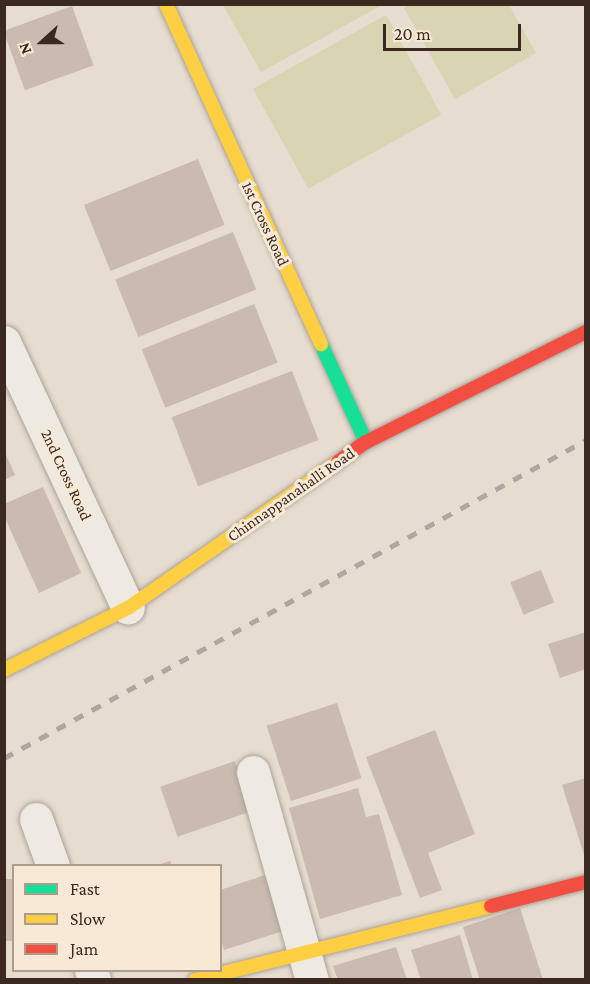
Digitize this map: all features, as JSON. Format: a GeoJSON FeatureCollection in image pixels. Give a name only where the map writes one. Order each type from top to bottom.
{"type":"FeatureCollection","features":[{"type":"Feature","properties":{"kind":"street","name":"1st Cross Road"},"geometry":{"type":"LineString","coordinates":[[166,4],[366,442]]}},
{"type":"Feature","properties":{"kind":"street","name":"Chinnappanahalli Road"},"geometry":{"type":"LineString","coordinates":[[4,670],[128,608],[366,442],[585,332]]}},
{"type":"Feature","properties":{"kind":"street","name":"2nd Cross Road"},"geometry":{"type":"LineString","coordinates":[[4,342],[128,608]]}},
{"type":"Feature","properties":{"kind":"street"},"geometry":{"type":"LineString","coordinates":[[253,772],[308,966]]}},
{"type":"Feature","properties":{"kind":"street"},"geometry":{"type":"LineString","coordinates":[[36,819],[52,864]]}},
{"type":"Feature","properties":{"kind":"street"},"geometry":{"type":"LineString","coordinates":[[195,980],[308,966],[585,882]]}},
{"type":"Feature","properties":{"kind":"shaded area"},"geometry":{"type":"Polygon","coordinates":[[[223,5],[382,5],[261,72],[223,5]]]}},
{"type":"Feature","properties":{"kind":"shaded area"},"geometry":{"type":"Polygon","coordinates":[[[410,5],[509,5],[536,53],[455,99],[404,8],[410,5]]]}},
{"type":"Feature","properties":{"kind":"shaded area"},"geometry":{"type":"Polygon","coordinates":[[[386,15],[441,115],[308,188],[253,89],[386,15]]]}},
{"type":"Feature","properties":{"kind":"building"},"geometry":{"type":"Polygon","coordinates":[[[72,6],[94,65],[25,90],[4,31],[72,6]]]}},
{"type":"Feature","properties":{"kind":"building"},"geometry":{"type":"Polygon","coordinates":[[[198,159],[225,225],[111,271],[84,205],[198,159]]]}},
{"type":"Feature","properties":{"kind":"building"},"geometry":{"type":"Polygon","coordinates":[[[233,232],[256,289],[138,337],[115,280],[233,232]]]}},
{"type":"Feature","properties":{"kind":"building"},"geometry":{"type":"Polygon","coordinates":[[[254,304],[278,362],[165,408],[142,349],[254,304]]]}},
{"type":"Feature","properties":{"kind":"building"},"geometry":{"type":"Polygon","coordinates":[[[292,371],[319,440],[198,486],[172,417],[292,371]]]}},
{"type":"Feature","properties":{"kind":"building"},"geometry":{"type":"Polygon","coordinates":[[[4,450],[15,475],[4,480],[4,450]]]}},
{"type":"Feature","properties":{"kind":"building"},"geometry":{"type":"Polygon","coordinates":[[[43,487],[81,573],[39,593],[4,516],[4,504],[43,487]]]}},
{"type":"Feature","properties":{"kind":"building"},"geometry":{"type":"Polygon","coordinates":[[[541,570],[554,602],[524,615],[510,582],[541,570]]]}},
{"type":"Feature","properties":{"kind":"building"},"geometry":{"type":"Polygon","coordinates":[[[586,632],[586,669],[560,678],[548,644],[586,632]]]}},
{"type":"Feature","properties":{"kind":"building"},"geometry":{"type":"Polygon","coordinates":[[[337,703],[361,778],[291,801],[267,726],[337,703]]]}},
{"type":"Feature","properties":{"kind":"building"},"geometry":{"type":"Polygon","coordinates":[[[435,730],[475,834],[428,853],[442,890],[420,898],[366,757],[435,730]]]}},
{"type":"Feature","properties":{"kind":"building"},"geometry":{"type":"Polygon","coordinates":[[[235,761],[252,811],[178,837],[160,787],[235,761]]]}},
{"type":"Feature","properties":{"kind":"building"},"geometry":{"type":"Polygon","coordinates":[[[586,778],[586,858],[585,858],[562,785],[586,778]]]}},
{"type":"Feature","properties":{"kind":"building"},"geometry":{"type":"Polygon","coordinates":[[[358,788],[366,817],[379,814],[402,895],[320,919],[289,808],[358,788]]]}},
{"type":"Feature","properties":{"kind":"building"},"geometry":{"type":"Polygon","coordinates":[[[265,875],[283,931],[224,950],[222,944],[222,889],[265,875]]]}},
{"type":"Feature","properties":{"kind":"building"},"geometry":{"type":"Polygon","coordinates":[[[4,879],[12,879],[12,941],[4,941],[4,879]]]}},
{"type":"Feature","properties":{"kind":"building"},"geometry":{"type":"Polygon","coordinates":[[[520,908],[543,980],[480,980],[463,927],[520,908]]]}},
{"type":"Feature","properties":{"kind":"building"},"geometry":{"type":"Polygon","coordinates":[[[460,935],[473,980],[421,980],[411,950],[460,935]]]}},
{"type":"Feature","properties":{"kind":"building"},"geometry":{"type":"Polygon","coordinates":[[[396,947],[407,980],[338,980],[333,966],[396,947]]]}},
{"type":"Feature","properties":{"kind":"railway"},"geometry":{"type":"LineString","coordinates":[[4,758],[586,440]]}},
{"type":"Feature","properties":{"kind":"traffic: fast"},"geometry":{"type":"LineString","coordinates":[[321,344],[366,442]]}},
{"type":"Feature","properties":{"kind":"traffic: slow"},"geometry":{"type":"LineString","coordinates":[[166,4],[321,344]]}},
{"type":"Feature","properties":{"kind":"traffic: slow"},"geometry":{"type":"LineString","coordinates":[[4,670],[128,608],[338,462]]}},
{"type":"Feature","properties":{"kind":"traffic: slow"},"geometry":{"type":"LineString","coordinates":[[195,980],[491,906]]}},
{"type":"Feature","properties":{"kind":"traffic: jam"},"geometry":{"type":"LineString","coordinates":[[338,462],[366,442],[586,332]]}},
{"type":"Feature","properties":{"kind":"traffic: jam"},"geometry":{"type":"LineString","coordinates":[[491,906],[586,882]]}}]}
